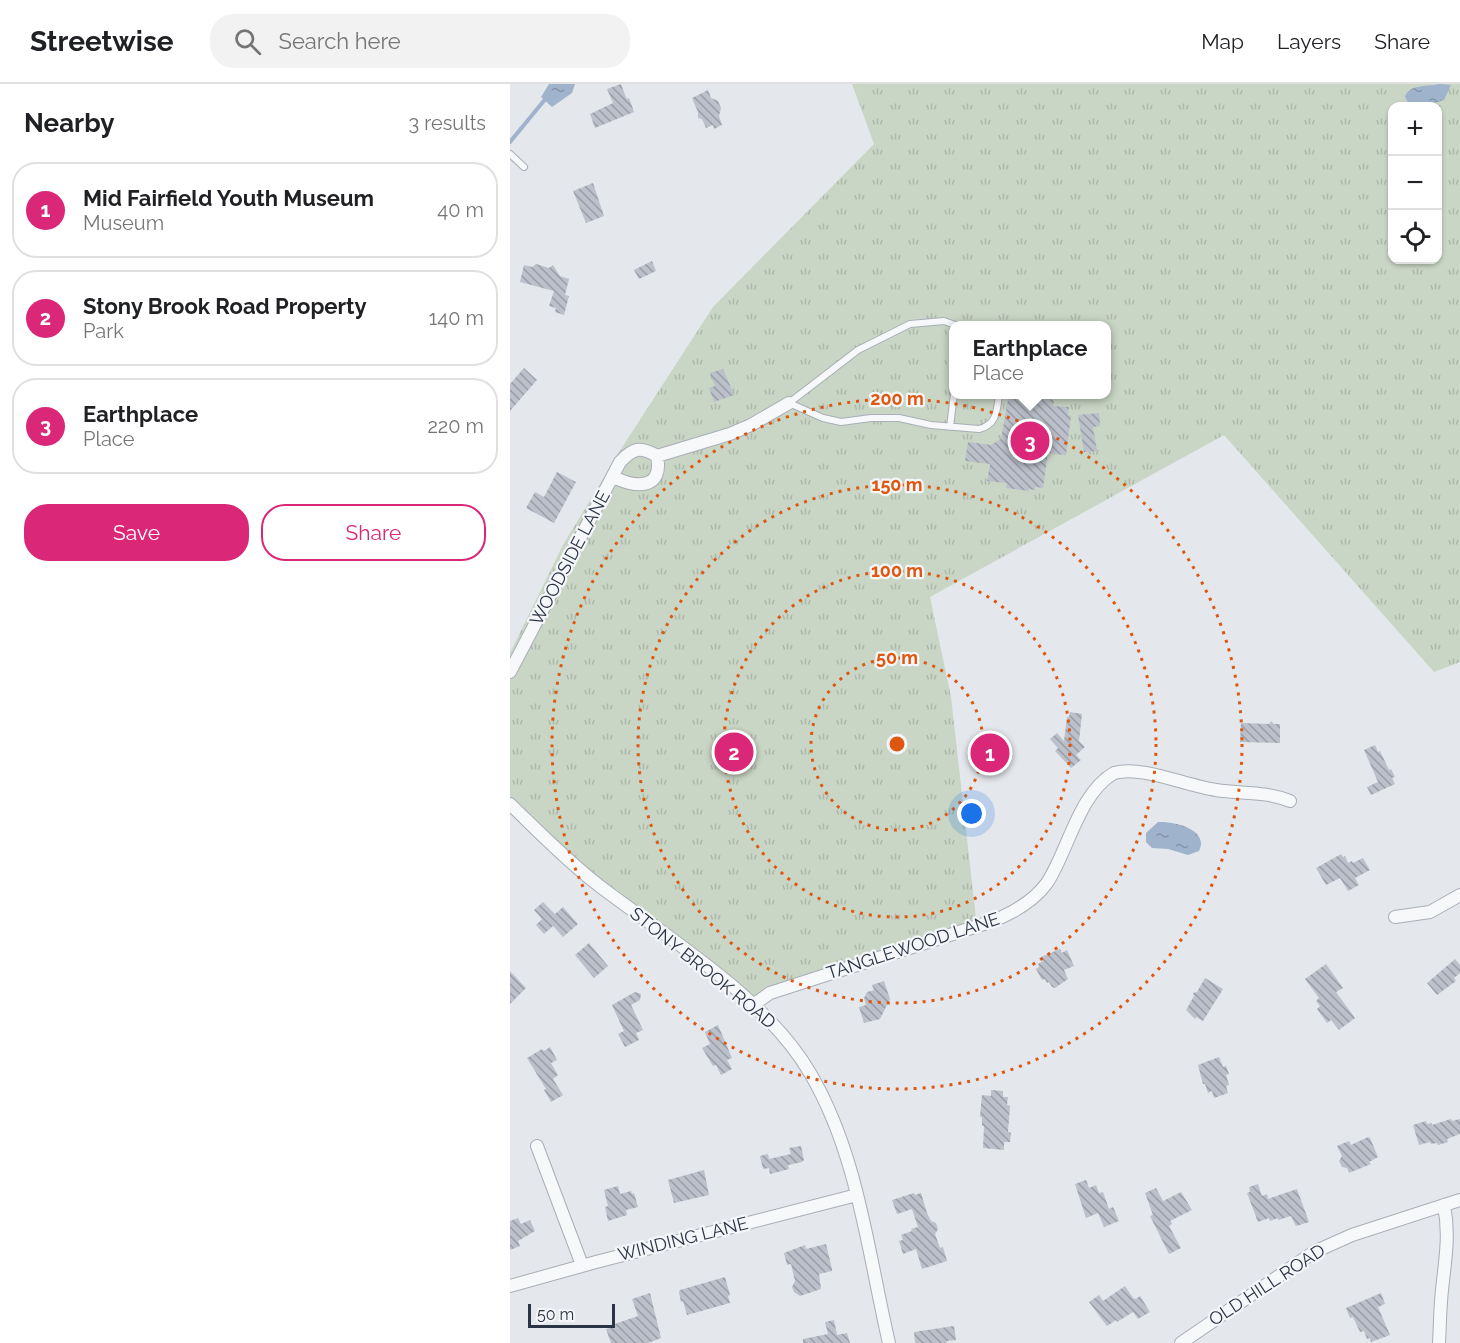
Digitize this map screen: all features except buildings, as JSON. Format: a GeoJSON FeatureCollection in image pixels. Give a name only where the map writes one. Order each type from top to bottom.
{"type":"FeatureCollection","features":[{"type":"Feature","properties":{"kind":"street","name":"WOODSIDE LANE"},"geometry":{"type":"LineString","coordinates":[[510,672],[620,462],[630,452],[644,450],[657,456],[730,434],[751,425],[789,403]]}},
{"type":"Feature","properties":{"kind":"street","name":"WOODSIDE LANE"},"geometry":{"type":"LineString","coordinates":[[614,477],[635,485],[647,484],[658,471],[657,456]]}},
{"type":"Feature","properties":{"kind":"street","name":"TANGLEWOOD LANE"},"geometry":{"type":"LineString","coordinates":[[753,1005],[770,993],[990,922],[1024,905],[1047,882],[1087,802],[1114,773],[1138,772],[1214,790],[1266,794],[1290,801]]}},
{"type":"Feature","properties":{"kind":"street","name":"STONY BROOK ROAD"},"geometry":{"type":"LineString","coordinates":[[510,804],[580,870],[673,940],[753,1005],[780,1031],[797,1052],[811,1074],[835,1127],[857,1195],[889,1343]]}},
{"type":"Feature","properties":{"kind":"street"},"geometry":{"type":"LineString","coordinates":[[1395,917],[1430,912],[1460,896]]}},
{"type":"Feature","properties":{"kind":"street"},"geometry":{"type":"LineString","coordinates":[[537,1146],[582,1265]]}},
{"type":"Feature","properties":{"kind":"street","name":"WINDING LANE"},"geometry":{"type":"LineString","coordinates":[[510,1286],[582,1265],[857,1195]]}},
{"type":"Feature","properties":{"kind":"street","name":"OLD HILL ROAD"},"geometry":{"type":"LineString","coordinates":[[1180,1343],[1314,1252],[1352,1235],[1460,1200]]}},
{"type":"Feature","properties":{"kind":"street"},"geometry":{"type":"LineString","coordinates":[[1439,1343],[1441,1293],[1448,1244],[1444,1205]]}},
{"type":"Feature","properties":{"kind":"lane"},"geometry":{"type":"LineString","coordinates":[[510,154],[524,167]]}},
{"type":"Feature","properties":{"kind":"lane"},"geometry":{"type":"LineString","coordinates":[[949,323],[944,321],[910,324],[858,350],[789,403],[823,418],[841,422],[871,418],[899,418],[931,425],[979,429],[987,427],[995,417],[998,399]]}},
{"type":"Feature","properties":{"kind":"lane"},"geometry":{"type":"LineString","coordinates":[[950,427],[953,399]]}},
{"type":"Feature","properties":{"kind":"green space"},"geometry":{"type":"Polygon","coordinates":[[[852,84],[1460,84],[1460,662],[1434,672],[1224,435],[930,597],[951,697],[977,927],[750,1001],[510,808],[510,653],[563,545],[621,449],[713,307],[874,144],[852,84]]]}},
{"type":"Feature","properties":{"kind":"water"},"geometry":{"type":"Polygon","coordinates":[[[549,84],[575,84],[572,93],[552,107],[541,97],[549,84]]]}},
{"type":"Feature","properties":{"kind":"water"},"geometry":{"type":"Polygon","coordinates":[[[1451,85],[1444,100],[1408,102],[1405,97],[1407,93],[1419,87],[1451,85]]]}},
{"type":"Feature","properties":{"kind":"water"},"geometry":{"type":"Polygon","coordinates":[[[1158,822],[1180,825],[1195,832],[1201,843],[1199,851],[1188,855],[1168,849],[1152,848],[1146,842],[1146,833],[1158,822]]]}},
{"type":"Feature","properties":{"kind":"waterway"},"geometry":{"type":"LineString","coordinates":[[510,142],[547,97]]}},
{"type":"Feature","properties":{"kind":"place","name":"Earthplace"},"geometry":{"type":"Point","coordinates":[1030,441]}},
{"type":"Feature","properties":{"kind":"place","name":"Stony Brook Road Property"},"geometry":{"type":"Point","coordinates":[734,752]}},
{"type":"Feature","properties":{"kind":"place","name":"Mid Fairfield Youth Museum"},"geometry":{"type":"Point","coordinates":[990,753]}}]}
